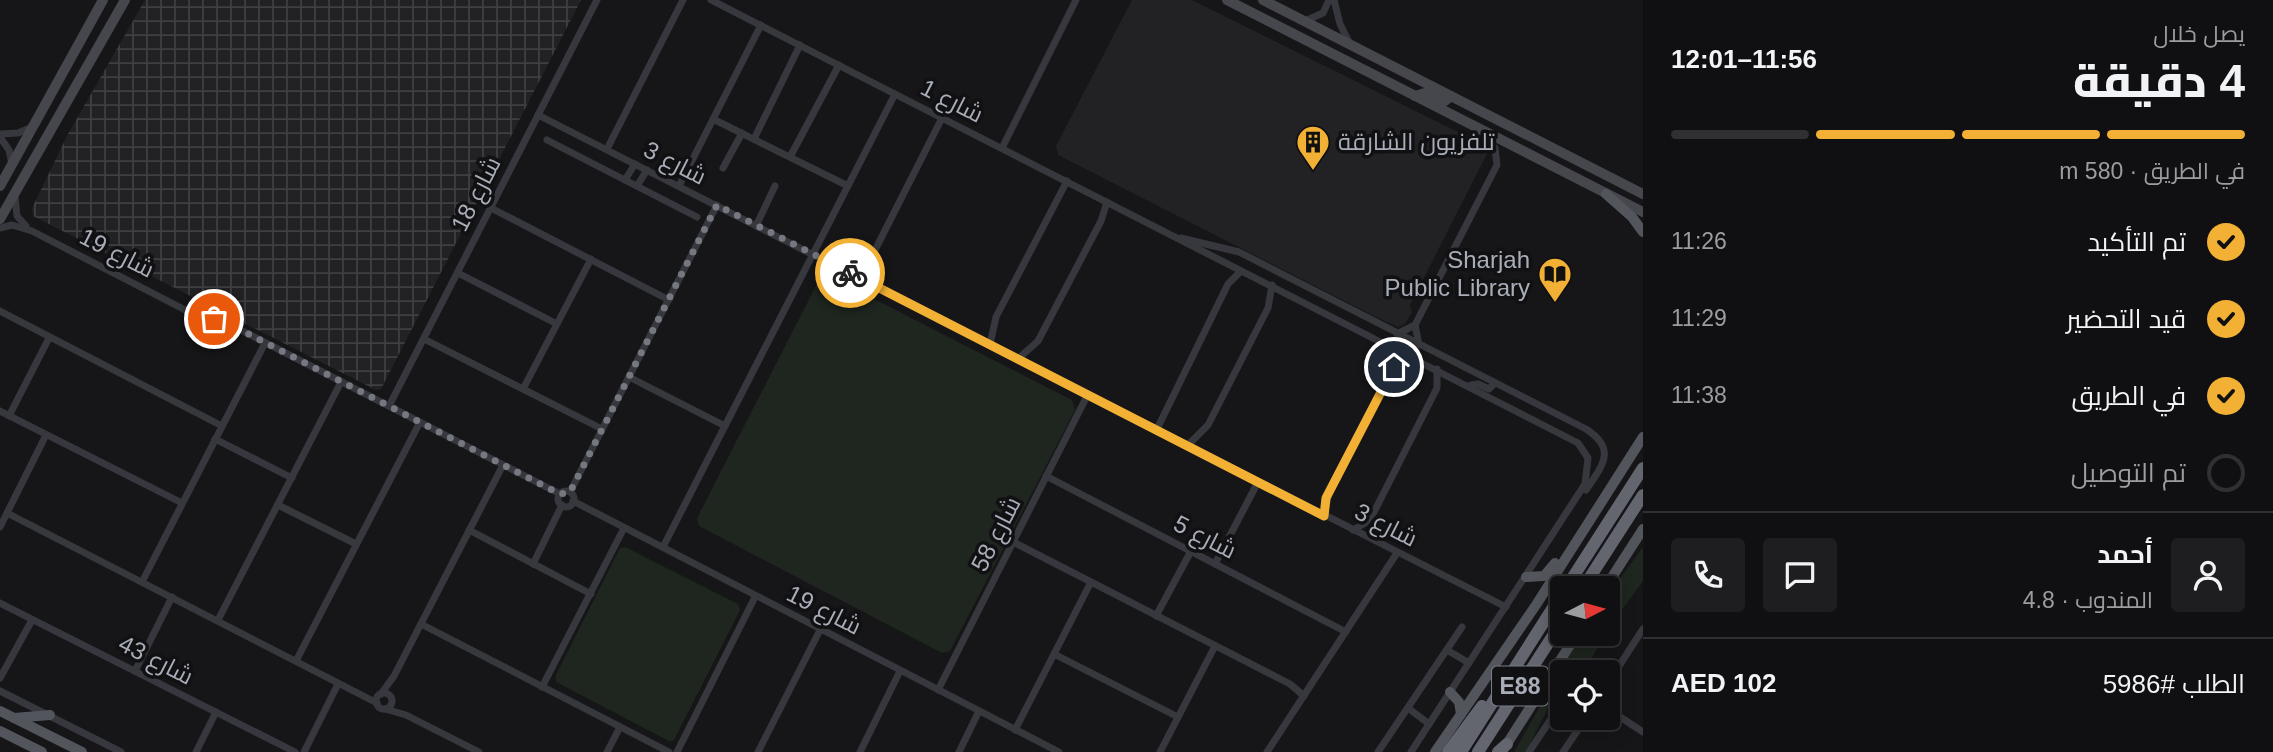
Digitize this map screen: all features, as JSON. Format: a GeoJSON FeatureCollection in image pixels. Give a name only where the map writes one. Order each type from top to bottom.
{"type":"FeatureCollection","features":[{"type":"Feature","properties":{"kind":"highway"},"geometry":{"type":"LineString","coordinates":[[1574,576],[1643,468]]}},
{"type":"Feature","properties":{"kind":"highway"},"geometry":{"type":"LineString","coordinates":[[1591,576],[1643,495]]}},
{"type":"Feature","properties":{"kind":"highway","name":"E88"},"geometry":{"type":"LineString","coordinates":[[1461,752],[1550,613]]}},
{"type":"Feature","properties":{"kind":"highway","name":"E88"},"geometry":{"type":"LineString","coordinates":[[1478,752],[1550,640]]}},
{"type":"Feature","properties":{"kind":"highway"},"geometry":{"type":"LineString","coordinates":[[1448,752],[1502,678],[1520,660]]}},
{"type":"Feature","properties":{"kind":"main road"},"geometry":{"type":"LineString","coordinates":[[0,186],[103,0]]}},
{"type":"Feature","properties":{"kind":"main road"},"geometry":{"type":"LineString","coordinates":[[0,219],[125,0]]}},
{"type":"Feature","properties":{"kind":"main road"},"geometry":{"type":"LineString","coordinates":[[1227,0],[1643,212]]}},
{"type":"Feature","properties":{"kind":"main road"},"geometry":{"type":"LineString","coordinates":[[1263,0],[1643,194]]}},
{"type":"Feature","properties":{"kind":"main road"},"geometry":{"type":"LineString","coordinates":[[1415,96],[1424,93],[1445,101],[1451,96]]}},
{"type":"Feature","properties":{"kind":"main road"},"geometry":{"type":"LineString","coordinates":[[1612,178],[1643,185]]}},
{"type":"Feature","properties":{"kind":"main road"},"geometry":{"type":"LineString","coordinates":[[1605,194],[1643,232]]}},
{"type":"Feature","properties":{"kind":"main road"},"geometry":{"type":"LineString","coordinates":[[1435,752],[1643,437]]}},
{"type":"Feature","properties":{"kind":"main road"},"geometry":{"type":"LineString","coordinates":[[1613,576],[1643,529]]}},
{"type":"Feature","properties":{"kind":"main road"},"geometry":{"type":"LineString","coordinates":[[1526,578],[1544,576],[1568,554]]}},
{"type":"Feature","properties":{"kind":"main road"},"geometry":{"type":"LineString","coordinates":[[1502,749],[1569,646]]}},
{"type":"Feature","properties":{"kind":"main road"},"geometry":{"type":"LineString","coordinates":[[1451,692],[1459,702],[1461,714]]}},
{"type":"Feature","properties":{"kind":"main road"},"geometry":{"type":"LineString","coordinates":[[0,711],[82,752]]}},
{"type":"Feature","properties":{"kind":"main road"},"geometry":{"type":"LineString","coordinates":[[14,718],[50,715]]}},
{"type":"Feature","properties":{"kind":"main road"},"geometry":{"type":"LineString","coordinates":[[0,731],[42,752]]}},
{"type":"Feature","properties":{"kind":"street","name":"شارع 18"},"geometry":{"type":"LineString","coordinates":[[389,406],[597,0]]}},
{"type":"Feature","properties":{"kind":"street"},"geometry":{"type":"LineString","coordinates":[[607,149],[683,0]]}},
{"type":"Feature","properties":{"kind":"street","name":"شارع 1"},"geometry":{"type":"LineString","coordinates":[[711,0],[1175,237]]}},
{"type":"Feature","properties":{"kind":"street"},"geometry":{"type":"LineString","coordinates":[[1002,148],[1076,0]]}},
{"type":"Feature","properties":{"kind":"street"},"geometry":{"type":"LineString","coordinates":[[1304,21],[1319,16],[1332,0]]}},
{"type":"Feature","properties":{"kind":"street"},"geometry":{"type":"LineString","coordinates":[[1332,0],[1340,24],[1352,46]]}},
{"type":"Feature","properties":{"kind":"street"},"geometry":{"type":"LineString","coordinates":[[679,186],[761,25]]}},
{"type":"Feature","properties":{"kind":"street"},"geometry":{"type":"LineString","coordinates":[[754,139],[800,45]]}},
{"type":"Feature","properties":{"kind":"street"},"geometry":{"type":"LineString","coordinates":[[790,157],[839,65]]}},
{"type":"Feature","properties":{"kind":"street"},"geometry":{"type":"LineString","coordinates":[[663,547],[895,94]]}},
{"type":"Feature","properties":{"kind":"street","name":"شارع 3"},"geometry":{"type":"LineString","coordinates":[[538,115],[1506,607]]}},
{"type":"Feature","properties":{"kind":"street"},"geometry":{"type":"LineString","coordinates":[[851,274],[871,258],[943,118]]}},
{"type":"Feature","properties":{"kind":"street"},"geometry":{"type":"LineString","coordinates":[[713,119],[848,187]]}},
{"type":"Feature","properties":{"kind":"street"},"geometry":{"type":"LineString","coordinates":[[1397,334],[1415,325],[1498,159],[1495,148],[1479,136],[1472,125]]}},
{"type":"Feature","properties":{"kind":"street"},"geometry":{"type":"LineString","coordinates":[[12,164],[9,150],[0,135],[18,133],[30,128]]}},
{"type":"Feature","properties":{"kind":"street"},"geometry":{"type":"LineString","coordinates":[[723,168],[742,133]]}},
{"type":"Feature","properties":{"kind":"street"},"geometry":{"type":"LineString","coordinates":[[547,140],[698,217]]}},
{"type":"Feature","properties":{"kind":"street"},"geometry":{"type":"LineString","coordinates":[[625,180],[635,164]]}},
{"type":"Feature","properties":{"kind":"street"},"geometry":{"type":"LineString","coordinates":[[637,186],[647,170]]}},
{"type":"Feature","properties":{"kind":"street"},"geometry":{"type":"LineString","coordinates":[[990,344],[996,317],[1067,181]]}},
{"type":"Feature","properties":{"kind":"street"},"geometry":{"type":"LineString","coordinates":[[756,226],[775,186]]}},
{"type":"Feature","properties":{"kind":"street"},"geometry":{"type":"LineString","coordinates":[[15,191],[17,216],[32,231]]}},
{"type":"Feature","properties":{"kind":"street"},"geometry":{"type":"LineString","coordinates":[[1018,359],[1038,341],[1101,221],[1107,202]]}},
{"type":"Feature","properties":{"kind":"street"},"geometry":{"type":"LineString","coordinates":[[562,505],[569,506],[573,501],[570,492],[717,205]]}},
{"type":"Feature","properties":{"kind":"street"},"geometry":{"type":"LineString","coordinates":[[491,208],[669,300]]}},
{"type":"Feature","properties":{"kind":"street"},"geometry":{"type":"LineString","coordinates":[[0,228],[12,225],[32,231]]}},
{"type":"Feature","properties":{"kind":"street","name":"شارع 19"},"geometry":{"type":"LineString","coordinates":[[32,231],[191,313],[227,323],[560,494]]}},
{"type":"Feature","properties":{"kind":"street"},"geometry":{"type":"LineString","coordinates":[[1175,237],[1234,250],[1586,429],[1601,441],[1605,458],[1601,466],[1411,752]]}},
{"type":"Feature","properties":{"kind":"street"},"geometry":{"type":"LineString","coordinates":[[1175,237],[1571,438],[1588,457],[1588,475],[1573,507]]}},
{"type":"Feature","properties":{"kind":"street"},"geometry":{"type":"LineString","coordinates":[[1157,429],[1228,284],[1238,269],[1237,257],[1262,264]]}},
{"type":"Feature","properties":{"kind":"street"},"geometry":{"type":"LineString","coordinates":[[523,389],[591,259]]}},
{"type":"Feature","properties":{"kind":"street"},"geometry":{"type":"LineString","coordinates":[[458,273],[557,324]]}},
{"type":"Feature","properties":{"kind":"street"},"geometry":{"type":"LineString","coordinates":[[1188,445],[1208,425],[1268,308],[1272,285]]}},
{"type":"Feature","properties":{"kind":"street"},"geometry":{"type":"LineString","coordinates":[[0,312],[222,426]]}},
{"type":"Feature","properties":{"kind":"street"},"geometry":{"type":"LineString","coordinates":[[1415,325],[1419,345]]}},
{"type":"Feature","properties":{"kind":"street"},"geometry":{"type":"LineString","coordinates":[[9,416],[49,338]]}},
{"type":"Feature","properties":{"kind":"street"},"geometry":{"type":"LineString","coordinates":[[424,339],[602,429]]}},
{"type":"Feature","properties":{"kind":"street"},"geometry":{"type":"LineString","coordinates":[[142,582],[265,343]]}},
{"type":"Feature","properties":{"kind":"street"},"geometry":{"type":"LineString","coordinates":[[1324,516],[1326,498],[1388,378],[1396,363],[1408,355]]}},
{"type":"Feature","properties":{"kind":"street"},"geometry":{"type":"LineString","coordinates":[[1353,530],[1365,523],[1374,512],[1437,388],[1437,369]]}},
{"type":"Feature","properties":{"kind":"street"},"geometry":{"type":"LineString","coordinates":[[629,377],[725,426]]}},
{"type":"Feature","properties":{"kind":"street"},"geometry":{"type":"LineString","coordinates":[[218,620],[341,382]]}},
{"type":"Feature","properties":{"kind":"street"},"geometry":{"type":"LineString","coordinates":[[1470,386],[1478,384],[1489,389],[1495,383]]}},
{"type":"Feature","properties":{"kind":"street","name":"شارع 58"},"geometry":{"type":"LineString","coordinates":[[938,690],[1088,394]]}},
{"type":"Feature","properties":{"kind":"street"},"geometry":{"type":"LineString","coordinates":[[0,411],[182,503]]}},
{"type":"Feature","properties":{"kind":"street"},"geometry":{"type":"LineString","coordinates":[[296,661],[420,422]]}},
{"type":"Feature","properties":{"kind":"street"},"geometry":{"type":"LineString","coordinates":[[0,527],[46,435]]}},
{"type":"Feature","properties":{"kind":"street"},"geometry":{"type":"LineString","coordinates":[[215,439],[292,478]]}},
{"type":"Feature","properties":{"kind":"street"},"geometry":{"type":"LineString","coordinates":[[379,697],[394,676],[503,465]]}},
{"type":"Feature","properties":{"kind":"street","name":"شارع 5"},"geometry":{"type":"LineString","coordinates":[[1046,477],[1346,632]]}},
{"type":"Feature","properties":{"kind":"street"},"geometry":{"type":"LineString","coordinates":[[1215,564],[1258,482]]}},
{"type":"Feature","properties":{"kind":"street"},"geometry":{"type":"LineString","coordinates":[[562,505],[560,494],[570,492]]}},
{"type":"Feature","properties":{"kind":"street","name":"شارع 19"},"geometry":{"type":"LineString","coordinates":[[573,501],[1057,752]]}},
{"type":"Feature","properties":{"kind":"street"},"geometry":{"type":"LineString","coordinates":[[278,505],[356,544]]}},
{"type":"Feature","properties":{"kind":"street"},"geometry":{"type":"LineString","coordinates":[[533,564],[562,505]]}},
{"type":"Feature","properties":{"kind":"street"},"geometry":{"type":"LineString","coordinates":[[7,513],[359,695],[391,698],[406,715]]}},
{"type":"Feature","properties":{"kind":"street"},"geometry":{"type":"LineString","coordinates":[[542,687],[624,528]]}},
{"type":"Feature","properties":{"kind":"street"},"geometry":{"type":"LineString","coordinates":[[469,530],[591,594]]}},
{"type":"Feature","properties":{"kind":"street"},"geometry":{"type":"LineString","coordinates":[[1013,542],[1290,684],[1304,696]]}},
{"type":"Feature","properties":{"kind":"street"},"geometry":{"type":"LineString","coordinates":[[1156,616],[1191,551]]}},
{"type":"Feature","properties":{"kind":"street"},"geometry":{"type":"LineString","coordinates":[[1267,752],[1397,553]]}},
{"type":"Feature","properties":{"kind":"street"},"geometry":{"type":"LineString","coordinates":[[1015,730],[1091,582]]}},
{"type":"Feature","properties":{"kind":"street"},"geometry":{"type":"LineString","coordinates":[[135,671],[172,597]]}},
{"type":"Feature","properties":{"kind":"street"},"geometry":{"type":"LineString","coordinates":[[677,752],[755,597]]}},
{"type":"Feature","properties":{"kind":"street","name":"شارع 43"},"geometry":{"type":"LineString","coordinates":[[0,603],[295,752]]}},
{"type":"Feature","properties":{"kind":"street"},"geometry":{"type":"LineString","coordinates":[[32,620],[2,677],[3,692],[121,752]]}},
{"type":"Feature","properties":{"kind":"street"},"geometry":{"type":"LineString","coordinates":[[421,624],[669,752]]}},
{"type":"Feature","properties":{"kind":"street"},"geometry":{"type":"LineString","coordinates":[[1378,752],[1462,627]]}},
{"type":"Feature","properties":{"kind":"street"},"geometry":{"type":"LineString","coordinates":[[1620,664],[1643,629]]}},
{"type":"Feature","properties":{"kind":"street"},"geometry":{"type":"LineString","coordinates":[[758,752],[820,630]]}},
{"type":"Feature","properties":{"kind":"street"},"geometry":{"type":"LineString","coordinates":[[1160,752],[1214,646]]}},
{"type":"Feature","properties":{"kind":"street"},"geometry":{"type":"LineString","coordinates":[[1447,650],[1469,663]]}},
{"type":"Feature","properties":{"kind":"street"},"geometry":{"type":"LineString","coordinates":[[1054,654],[1178,717]]}},
{"type":"Feature","properties":{"kind":"street"},"geometry":{"type":"LineString","coordinates":[[860,752],[900,671]]}},
{"type":"Feature","properties":{"kind":"street"},"geometry":{"type":"LineString","coordinates":[[386,709],[391,698],[394,676]]}},
{"type":"Feature","properties":{"kind":"street"},"geometry":{"type":"LineString","coordinates":[[304,752],[338,684]]}},
{"type":"Feature","properties":{"kind":"street"},"geometry":{"type":"LineString","coordinates":[[379,697],[386,709],[406,715],[479,752]]}},
{"type":"Feature","properties":{"kind":"street"},"geometry":{"type":"LineString","coordinates":[[1408,708],[1429,724]]}},
{"type":"Feature","properties":{"kind":"street"},"geometry":{"type":"LineString","coordinates":[[959,752],[979,711]]}},
{"type":"Feature","properties":{"kind":"street"},"geometry":{"type":"LineString","coordinates":[[195,752],[216,712]]}},
{"type":"Feature","properties":{"kind":"street"},"geometry":{"type":"LineString","coordinates":[[1620,717],[1643,732]]}},
{"type":"Feature","properties":{"kind":"street"},"geometry":{"type":"LineString","coordinates":[[1529,752],[1550,720]]}},
{"type":"Feature","properties":{"kind":"street"},"geometry":{"type":"LineString","coordinates":[[607,752],[620,727]]}},
{"type":"Feature","properties":{"kind":"street"},"geometry":{"type":"LineString","coordinates":[[1563,752],[1578,730]]}},
{"type":"Feature","properties":{"kind":"shaded area"},"geometry":{"type":"Polygon","coordinates":[[[145,0],[581,0],[381,389],[376,390],[33,216],[32,208],[68,134],[145,0]]]}},
{"type":"Feature","properties":{"kind":"shaded area"},"geometry":{"type":"Polygon","coordinates":[[[1132,0],[1192,0],[1490,148],[1410,305],[1412,312],[1405,324],[1398,327],[1376,317],[1058,155],[1056,146],[1132,0]]]}},
{"type":"Feature","properties":{"kind":"shaded area"},"geometry":{"type":"Polygon","coordinates":[[[829,276],[1072,400],[1075,410],[950,651],[942,653],[699,526],[697,518],[820,278],[829,276]]]}},
{"type":"Feature","properties":{"kind":"shaded area"},"geometry":{"type":"Polygon","coordinates":[[[625,547],[738,604],[740,610],[674,740],[669,741],[556,682],[556,675],[620,548],[625,547]]]}},
{"type":"Feature","properties":{"kind":"shaded area"},"geometry":{"type":"Polygon","coordinates":[[[1643,547],[1643,581],[1620,613],[1620,579],[1643,547]]]}},
{"type":"Feature","properties":{"kind":"shaded area"},"geometry":{"type":"Polygon","coordinates":[[[1574,646],[1598,646],[1591,660],[1566,660],[1574,646]]]}},
{"type":"Feature","properties":{"kind":"shaded area"},"geometry":{"type":"Polygon","coordinates":[[[1550,689],[1550,704],[1526,752],[1514,752],[1550,689]]]}},
{"type":"Feature","properties":{"kind":"way so far"},"geometry":{"type":"LineString","coordinates":[[214,319],[233,326],[560,494],[570,492],[717,205],[850,273]]}},
{"type":"Feature","properties":{"kind":"place","name":"تلفزيون الشارقة"},"geometry":{"type":"Point","coordinates":[1313,172]}},
{"type":"Feature","properties":{"kind":"place","name":"Sharjah Public Library"},"geometry":{"type":"Point","coordinates":[1555,304]}},
{"type":"Feature","properties":{"kind":"route"},"geometry":{"type":"LineString","coordinates":[[850,273],[1324,516],[1326,498],[1394,367]]}}]}
